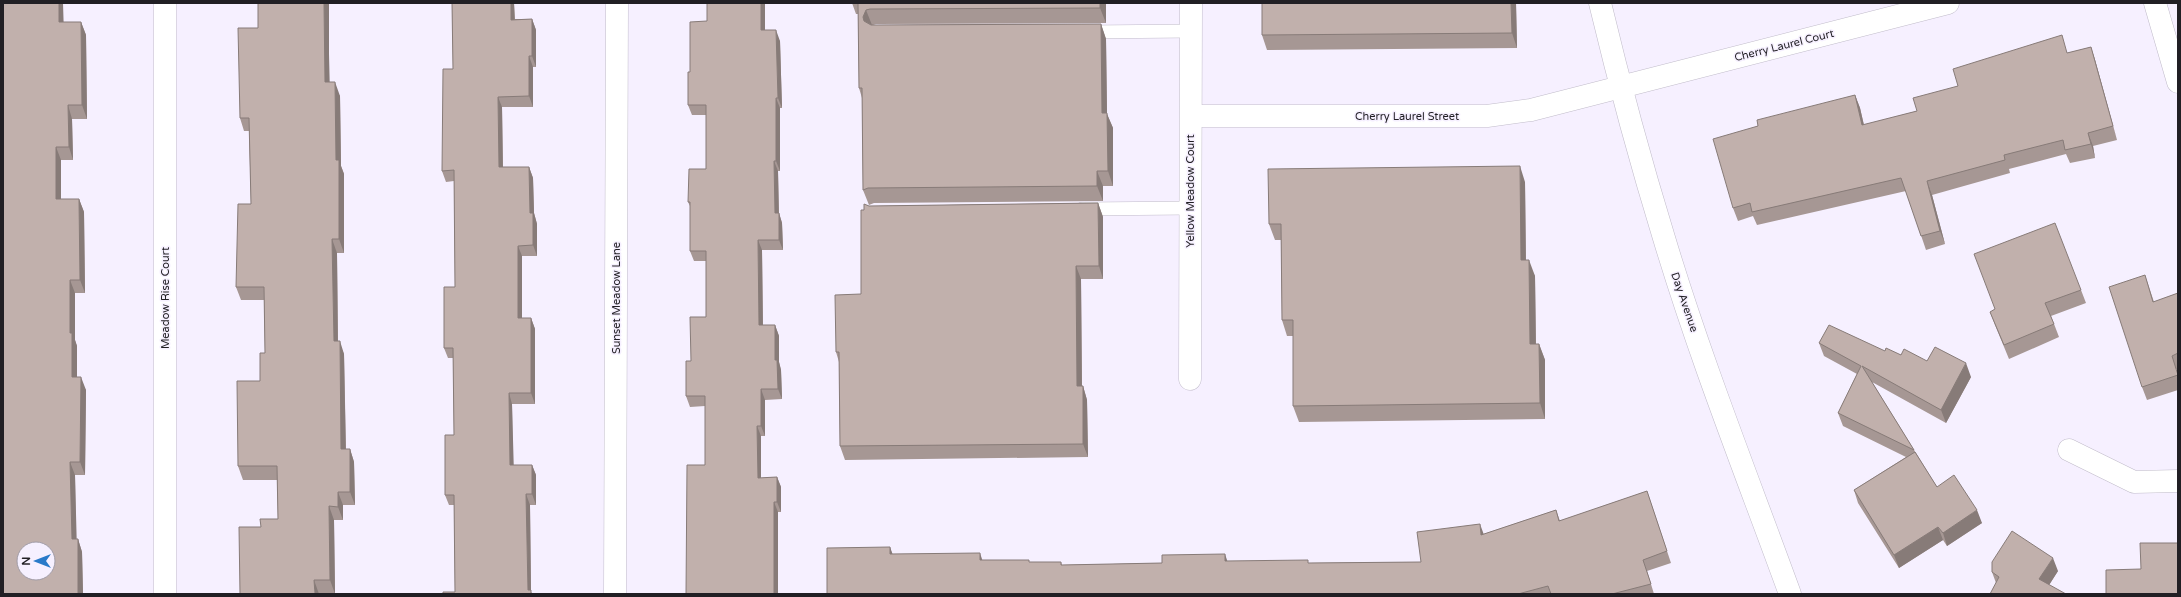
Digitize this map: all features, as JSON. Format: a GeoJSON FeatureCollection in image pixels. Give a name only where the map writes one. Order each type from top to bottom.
{"type":"FeatureCollection","features":[{"type":"Feature","properties":{"kind":"street","name":"Meadow Rise Court"},"geometry":{"type":"LineString","coordinates":[[165,3],[165,594]]}},
{"type":"Feature","properties":{"kind":"street","name":"Sunset Meadow Lane"},"geometry":{"type":"LineString","coordinates":[[615,594],[617,3]]}},
{"type":"Feature","properties":{"kind":"street","name":"Yellow Meadow Court"},"geometry":{"type":"LineString","coordinates":[[1190,379],[1191,3]]}},
{"type":"Feature","properties":{"kind":"street","name":"Day Avenue"},"geometry":{"type":"LineString","coordinates":[[1600,3],[1620,87],[1664,239],[1693,327],[1790,594]]}},
{"type":"Feature","properties":{"kind":"street","name":"Cherry Laurel Court"},"geometry":{"type":"LineString","coordinates":[[1620,87],[1948,3]]}},
{"type":"Feature","properties":{"kind":"street"},"geometry":{"type":"LineString","coordinates":[[2155,3],[2178,82]]}},
{"type":"Feature","properties":{"kind":"street","name":"Cherry Laurel Street"},"geometry":{"type":"LineString","coordinates":[[1191,116],[1487,116],[1531,110],[1620,87]]}},
{"type":"Feature","properties":{"kind":"street"},"geometry":{"type":"LineString","coordinates":[[2069,450],[2134,482],[2178,481]]}},
{"type":"Feature","properties":{"kind":"lane"},"geometry":{"type":"LineString","coordinates":[[1073,32],[1191,31]]}},
{"type":"Feature","properties":{"kind":"lane"},"geometry":{"type":"LineString","coordinates":[[1072,209],[1190,208]]}},
{"type":"Feature","properties":{"kind":"building"},"geometry":{"type":"Polygon","coordinates":[[[3,3],[59,3],[59,22],[81,22],[82,105],[68,105],[69,147],[56,147],[56,199],[79,199],[80,280],[70,280],[72,377],[81,377],[80,462],[70,462],[72,539],[78,539],[78,594],[3,594],[3,3]]]}},
{"type":"Feature","properties":{"kind":"building"},"geometry":{"type":"Polygon","coordinates":[[[258,3],[324,3],[325,82],[335,82],[336,160],[339,160],[339,239],[332,239],[334,341],[340,341],[341,449],[350,449],[350,492],[338,492],[338,507],[329,506],[330,580],[314,580],[315,594],[240,594],[239,527],[261,527],[260,519],[278,519],[277,466],[238,466],[237,381],[260,381],[260,353],[265,353],[264,287],[236,287],[238,204],[251,204],[249,118],[240,118],[238,28],[258,28],[258,3]]]}},
{"type":"Feature","properties":{"kind":"building"},"geometry":{"type":"Polygon","coordinates":[[[452,3],[511,3],[511,20],[532,19],[532,56],[529,56],[529,96],[498,97],[499,167],[529,167],[530,213],[533,213],[533,245],[518,246],[518,318],[531,318],[531,393],[509,393],[510,465],[532,465],[532,494],[526,494],[528,590],[531,590],[531,594],[443,594],[443,592],[455,592],[454,495],[445,495],[445,435],[454,435],[453,348],[444,348],[444,287],[455,287],[454,170],[442,171],[443,69],[453,69],[452,3]]]}},
{"type":"Feature","properties":{"kind":"building"},"geometry":{"type":"Polygon","coordinates":[[[707,3],[761,3],[761,30],[776,30],[778,98],[776,98],[776,161],[774,161],[775,213],[779,213],[779,240],[758,240],[759,325],[775,325],[775,360],[777,360],[778,389],[761,389],[761,426],[757,426],[758,478],[777,477],[777,502],[774,502],[774,594],[686,594],[687,465],[705,465],[705,396],[686,396],[686,361],[691,361],[690,317],[706,317],[706,251],[690,251],[690,202],[688,202],[689,169],[706,169],[706,105],[688,105],[688,72],[690,72],[690,22],[707,21],[707,3]]]}},
{"type":"Feature","properties":{"kind":"building"},"geometry":{"type":"Polygon","coordinates":[[[858,3],[1100,3],[1100,8],[870,9],[866,10],[863,17],[864,21],[871,25],[1101,24],[1102,113],[1107,113],[1108,171],[1097,171],[1097,186],[868,188],[863,190],[862,88],[859,88],[858,3]]]}},
{"type":"Feature","properties":{"kind":"building"},"geometry":{"type":"Polygon","coordinates":[[[1262,3],[1511,3],[1512,33],[1262,35],[1262,3]]]}},
{"type":"Feature","properties":{"kind":"building"},"geometry":{"type":"Polygon","coordinates":[[[2062,35],[2067,53],[2091,47],[2113,126],[2088,133],[2091,144],[2065,150],[2063,140],[2004,155],[2005,160],[1927,181],[1940,231],[1921,236],[1901,178],[1752,212],[1750,203],[1733,208],[1713,139],[1758,126],[1757,120],[1855,95],[1862,125],[1917,111],[1913,98],[1958,86],[1953,69],[2062,35]]]}},
{"type":"Feature","properties":{"kind":"building"},"geometry":{"type":"Polygon","coordinates":[[[1520,166],[1521,260],[1529,260],[1530,344],[1539,344],[1540,403],[1293,406],[1293,320],[1282,320],[1281,224],[1269,224],[1268,169],[1520,166]]]}},
{"type":"Feature","properties":{"kind":"building"},"geometry":{"type":"Polygon","coordinates":[[[1098,203],[1099,266],[1076,266],[1077,386],[1083,386],[1083,444],[840,446],[839,352],[836,352],[835,295],[861,294],[861,210],[864,210],[864,204],[869,206],[1098,203]]]}},
{"type":"Feature","properties":{"kind":"building"},"geometry":{"type":"Polygon","coordinates":[[[2055,223],[2081,290],[2045,303],[2054,324],[2004,345],[1990,312],[1995,309],[1974,254],[2055,223]]]}},
{"type":"Feature","properties":{"kind":"building"},"geometry":{"type":"Polygon","coordinates":[[[2145,275],[2153,302],[2178,293],[2178,353],[2172,356],[2178,375],[2142,387],[2109,287],[2145,275]]]}},
{"type":"Feature","properties":{"kind":"building"},"geometry":{"type":"Polygon","coordinates":[[[1829,325],[1885,351],[1886,348],[1901,355],[1904,349],[1927,361],[1935,347],[1966,363],[1941,410],[1862,366],[1914,450],[1838,413],[1861,366],[1819,343],[1829,325]]]}},
{"type":"Feature","properties":{"kind":"building"},"geometry":{"type":"Polygon","coordinates":[[[1915,452],[1937,487],[1954,475],[1977,510],[1943,533],[1938,527],[1894,555],[1854,490],[1915,452]]]}},
{"type":"Feature","properties":{"kind":"building"},"geometry":{"type":"Polygon","coordinates":[[[1647,491],[1667,551],[1643,560],[1651,584],[1612,594],[1551,594],[1548,586],[1518,594],[827,594],[827,548],[890,547],[890,554],[980,553],[980,560],[1029,560],[1029,562],[1061,562],[1061,565],[1162,563],[1162,555],[1225,554],[1225,561],[1308,560],[1308,563],[1421,562],[1417,532],[1480,524],[1481,535],[1556,510],[1559,521],[1647,491]]]}},
{"type":"Feature","properties":{"kind":"building"},"geometry":{"type":"Polygon","coordinates":[[[2012,531],[2053,558],[2039,579],[2066,594],[1990,594],[1999,577],[1992,572],[1992,562],[2012,531]]]}},
{"type":"Feature","properties":{"kind":"building"},"geometry":{"type":"Polygon","coordinates":[[[2140,543],[2178,543],[2178,594],[2106,594],[2106,570],[2141,569],[2140,543]]]}}]}
